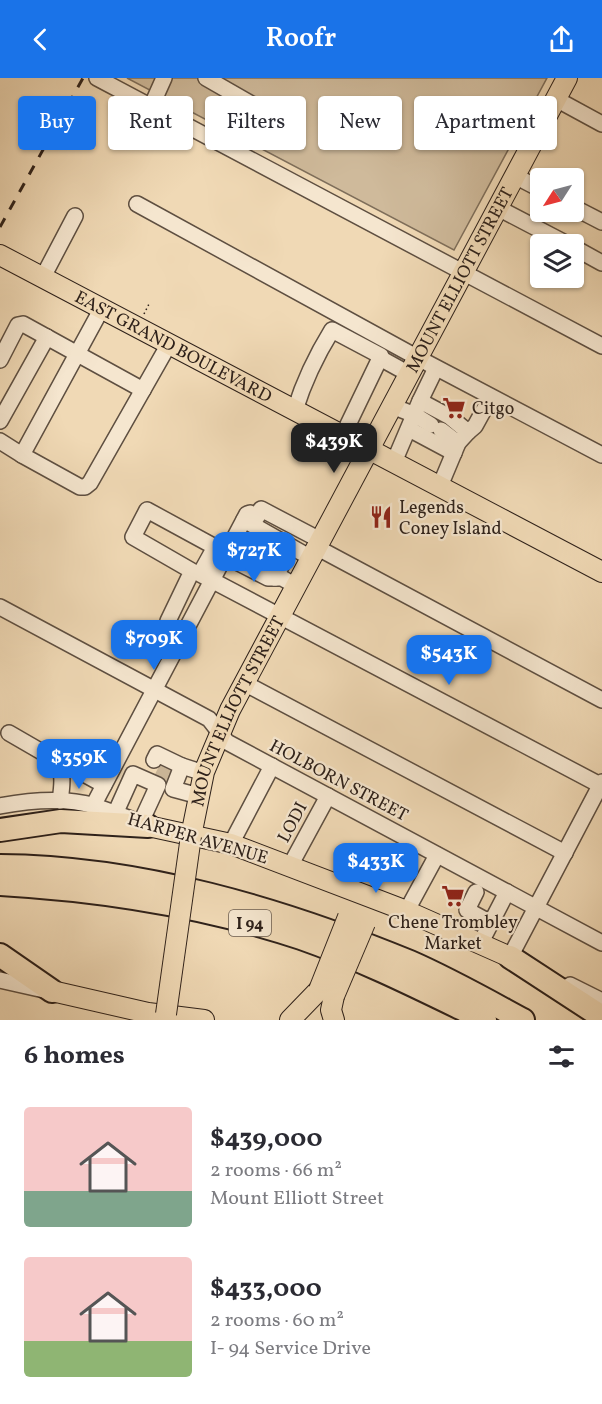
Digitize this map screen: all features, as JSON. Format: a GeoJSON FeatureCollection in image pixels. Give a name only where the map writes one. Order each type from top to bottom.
{"type":"FeatureCollection","features":[{"type":"Feature","properties":{"kind":"highway"},"geometry":{"type":"LineString","coordinates":[[0,830],[61,821],[138,827],[145,824]]}},
{"type":"Feature","properties":{"kind":"highway","name":"I 94"},"geometry":{"type":"LineString","coordinates":[[0,866],[35,866],[121,876],[237,901],[317,926],[411,963],[523,1020]]}},
{"type":"Feature","properties":{"kind":"highway","name":"I 94"},"geometry":{"type":"LineString","coordinates":[[0,884],[136,897],[220,914],[303,939],[398,977],[485,1020]]}},
{"type":"Feature","properties":{"kind":"highway"},"geometry":{"type":"LineString","coordinates":[[0,955],[52,991]]}},
{"type":"Feature","properties":{"kind":"highway"},"geometry":{"type":"LineString","coordinates":[[510,957],[602,1017]]}},
{"type":"Feature","properties":{"kind":"main road","name":"MOUNT ELLIOTT STREET"},"geometry":{"type":"LineString","coordinates":[[557,97],[567,78]]}},
{"type":"Feature","properties":{"kind":"main road","name":"MOUNT ELLIOTT STREET"},"geometry":{"type":"LineString","coordinates":[[165,1017],[191,836],[204,773],[220,732],[244,682],[529,150]]}},
{"type":"Feature","properties":{"kind":"main road","name":"EAST GRAND BOULEVARD"},"geometry":{"type":"LineString","coordinates":[[0,255],[602,572]]}},
{"type":"Feature","properties":{"kind":"main road","name":"HARPER AVENUE"},"geometry":{"type":"LineString","coordinates":[[145,824],[231,844],[405,911]]}},
{"type":"Feature","properties":{"kind":"main road"},"geometry":{"type":"LineString","coordinates":[[290,1020],[327,993],[357,920],[345,887]]}},
{"type":"Feature","properties":{"kind":"main road"},"geometry":{"type":"LineString","coordinates":[[357,920],[381,912],[405,911],[510,957]]}},
{"type":"Feature","properties":{"kind":"main road"},"geometry":{"type":"LineString","coordinates":[[52,991],[165,1017],[204,1020]]}},
{"type":"Feature","properties":{"kind":"main road"},"geometry":{"type":"LineString","coordinates":[[327,993],[334,1020]]}},
{"type":"Feature","properties":{"kind":"street"},"geometry":{"type":"LineString","coordinates":[[97,78],[132,96]]}},
{"type":"Feature","properties":{"kind":"street"},"geometry":{"type":"LineString","coordinates":[[156,96],[164,78]]}},
{"type":"Feature","properties":{"kind":"street"},"geometry":{"type":"LineString","coordinates":[[206,78],[237,96]]}},
{"type":"Feature","properties":{"kind":"street"},"geometry":{"type":"LineString","coordinates":[[557,100],[602,124]]}},
{"type":"Feature","properties":{"kind":"street"},"geometry":{"type":"LineString","coordinates":[[193,128],[602,346]]}},
{"type":"Feature","properties":{"kind":"street"},"geometry":{"type":"LineString","coordinates":[[515,176],[530,184]]}},
{"type":"Feature","properties":{"kind":"street"},"geometry":{"type":"LineString","coordinates":[[137,204],[413,366]]}},
{"type":"Feature","properties":{"kind":"street"},"geometry":{"type":"LineString","coordinates":[[498,208],[548,234]]}},
{"type":"Feature","properties":{"kind":"street"},"geometry":{"type":"LineString","coordinates":[[584,213],[602,222]]}},
{"type":"Feature","properties":{"kind":"street"},"geometry":{"type":"LineString","coordinates":[[43,277],[75,216]]}},
{"type":"Feature","properties":{"kind":"street"},"geometry":{"type":"LineString","coordinates":[[584,253],[602,262]]}},
{"type":"Feature","properties":{"kind":"street"},"geometry":{"type":"LineString","coordinates":[[22,454],[102,308]]}},
{"type":"Feature","properties":{"kind":"street"},"geometry":{"type":"LineString","coordinates":[[0,360],[21,324],[143,390]]}},
{"type":"Feature","properties":{"kind":"street"},"geometry":{"type":"LineString","coordinates":[[295,410],[302,387],[317,354],[332,330],[381,356],[380,358],[413,366],[436,368],[602,455]]}},
{"type":"Feature","properties":{"kind":"street"},"geometry":{"type":"LineString","coordinates":[[0,422],[47,337]]}},
{"type":"Feature","properties":{"kind":"street"},"geometry":{"type":"LineString","coordinates":[[0,441],[80,487],[85,487],[90,483],[169,344]]}},
{"type":"Feature","properties":{"kind":"street"},"geometry":{"type":"LineString","coordinates":[[343,435],[380,358]]}},
{"type":"Feature","properties":{"kind":"street"},"geometry":{"type":"LineString","coordinates":[[394,462],[436,368]]}},
{"type":"Feature","properties":{"kind":"street"},"geometry":{"type":"LineString","coordinates":[[440,486],[460,442],[475,426],[491,397]]}},
{"type":"Feature","properties":{"kind":"street"},"geometry":{"type":"LineString","coordinates":[[392,406],[415,415],[460,442]]}},
{"type":"Feature","properties":{"kind":"street"},"geometry":{"type":"LineString","coordinates":[[415,415],[460,442]]}},
{"type":"Feature","properties":{"kind":"street"},"geometry":{"type":"LineString","coordinates":[[415,415],[450,417],[460,442]]}},
{"type":"Feature","properties":{"kind":"street"},"geometry":{"type":"LineString","coordinates":[[93,806],[244,520],[250,513],[257,517],[261,509],[316,548],[602,700]]}},
{"type":"Feature","properties":{"kind":"street"},"geometry":{"type":"LineString","coordinates":[[168,621],[192,571],[133,537],[147,510],[214,547],[201,574],[601,784],[510,957],[602,1001]]}},
{"type":"Feature","properties":{"kind":"street"},"geometry":{"type":"LineString","coordinates":[[244,520],[291,547],[316,548]]}},
{"type":"Feature","properties":{"kind":"street"},"geometry":{"type":"LineString","coordinates":[[275,578],[291,547]]}},
{"type":"Feature","properties":{"kind":"street"},"geometry":{"type":"LineString","coordinates":[[225,556],[268,578],[284,579],[296,586]]}},
{"type":"Feature","properties":{"kind":"street","name":"HOLBORN STREET"},"geometry":{"type":"LineString","coordinates":[[0,607],[209,719],[227,742],[602,943]]}},
{"type":"Feature","properties":{"kind":"street"},"geometry":{"type":"LineString","coordinates":[[244,682],[565,853]]}},
{"type":"Feature","properties":{"kind":"street"},"geometry":{"type":"LineString","coordinates":[[9,733],[54,759],[60,767],[62,779],[60,801]]}},
{"type":"Feature","properties":{"kind":"street"},"geometry":{"type":"LineString","coordinates":[[231,844],[272,766]]}},
{"type":"Feature","properties":{"kind":"street"},"geometry":{"type":"LineString","coordinates":[[60,767],[75,769],[104,785]]}},
{"type":"Feature","properties":{"kind":"street"},"geometry":{"type":"LineString","coordinates":[[162,773],[199,796]]}},
{"type":"Feature","properties":{"kind":"street"},"geometry":{"type":"LineString","coordinates":[[145,824],[162,773]]}},
{"type":"Feature","properties":{"kind":"street"},"geometry":{"type":"LineString","coordinates":[[115,814],[133,774],[204,773]]}},
{"type":"Feature","properties":{"kind":"street","name":"LODI"},"geometry":{"type":"LineString","coordinates":[[291,866],[328,796]]}},
{"type":"Feature","properties":{"kind":"street","name":"HARPER AVENUE"},"geometry":{"type":"LineString","coordinates":[[0,806],[26,802],[60,801],[93,806],[145,824]]}},
{"type":"Feature","properties":{"kind":"street"},"geometry":{"type":"LineString","coordinates":[[405,911],[437,855]]}},
{"type":"Feature","properties":{"kind":"street"},"geometry":{"type":"LineString","coordinates":[[476,892],[466,910],[491,923]]}},
{"type":"Feature","properties":{"kind":"street"},"geometry":{"type":"LineString","coordinates":[[480,944],[507,892]]}},
{"type":"Feature","properties":{"kind":"street"},"geometry":{"type":"LineString","coordinates":[[0,980],[52,991]]}},
{"type":"Feature","properties":{"kind":"path"},"geometry":{"type":"LineString","coordinates":[[143,316],[150,302]]}},
{"type":"Feature","properties":{"kind":"shaded area"},"geometry":{"type":"Polygon","coordinates":[[[127,78],[547,78],[537,96],[414,96],[414,150],[508,150],[454,250],[264,150],[306,150],[306,96],[205,96],[205,119],[193,113],[193,96],[161,96],[127,78]]]}},
{"type":"Feature","properties":{"kind":"tunnel"},"geometry":{"type":"LineString","coordinates":[[160,781],[167,767]]}},
{"type":"Feature","properties":{"kind":"railway"},"geometry":{"type":"LineString","coordinates":[[0,227],[83,78]]}},
{"type":"Feature","properties":{"kind":"place","name":"Citgo"},"geometry":{"type":"Point","coordinates":[454,408]}},
{"type":"Feature","properties":{"kind":"place","name":"Legends Coney Island"},"geometry":{"type":"Point","coordinates":[381,517]}},
{"type":"Feature","properties":{"kind":"place","name":"Chene Trombley Market"},"geometry":{"type":"Point","coordinates":[453,896]}}]}
